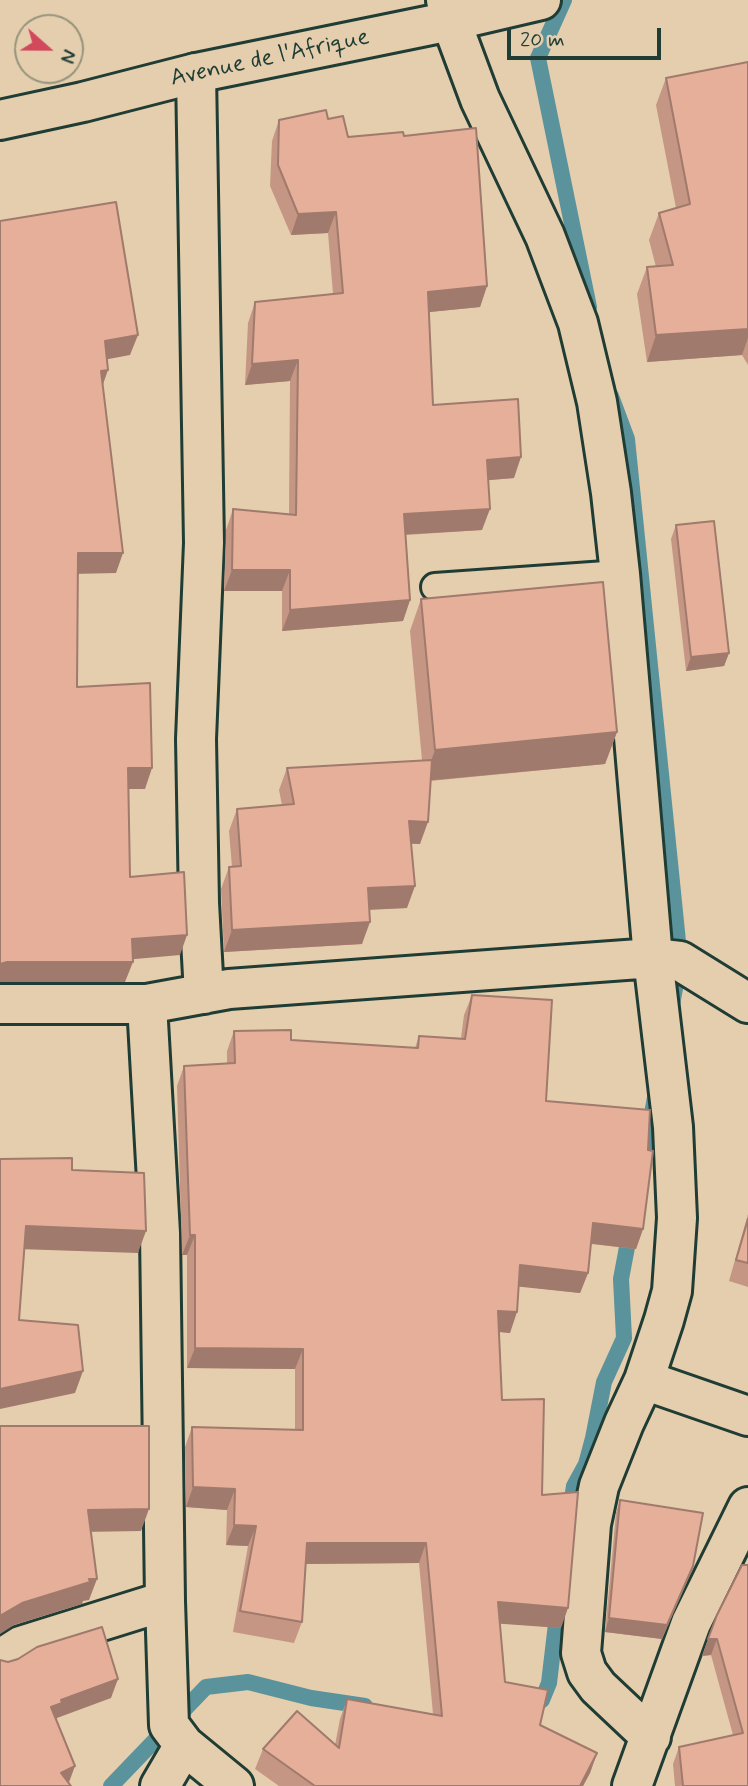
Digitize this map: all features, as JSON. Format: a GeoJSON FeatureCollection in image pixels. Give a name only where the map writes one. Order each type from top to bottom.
{"type":"FeatureCollection","features":[{"type":"Feature","properties":{"kind":"street","name":"Avenue de l'Afrique"},"geometry":{"type":"LineString","coordinates":[[0,120],[83,102],[448,10],[534,1]]}},
{"type":"Feature","properties":{"kind":"street"},"geometry":{"type":"LineString","coordinates":[[448,10],[480,99],[545,236],[578,323],[597,402],[611,493],[653,958],[673,1126],[677,1218],[671,1290],[644,1380],[599,1486],[591,1524],[582,1653],[587,1672],[598,1687],[651,1737]]}},
{"type":"Feature","properties":{"kind":"street"},"geometry":{"type":"LineString","coordinates":[[196,73],[204,543],[196,739],[199,903],[204,994]]}},
{"type":"Feature","properties":{"kind":"street"},"geometry":{"type":"LineString","coordinates":[[0,1004],[147,1004],[229,989],[653,958],[680,961],[748,1003]]}},
{"type":"Feature","properties":{"kind":"street"},"geometry":{"type":"LineString","coordinates":[[147,1004],[160,1233],[169,1725],[184,1745],[234,1786]]}},
{"type":"Feature","properties":{"kind":"street"},"geometry":{"type":"LineString","coordinates":[[644,1380],[748,1416]]}},
{"type":"Feature","properties":{"kind":"street"},"geometry":{"type":"LineString","coordinates":[[632,1786],[691,1623],[748,1507]]}},
{"type":"Feature","properties":{"kind":"street"},"geometry":{"type":"LineString","coordinates":[[0,1659],[21,1646],[165,1601]]}},
{"type":"Feature","properties":{"kind":"street"},"geometry":{"type":"LineString","coordinates":[[160,1786],[184,1745]]}},
{"type":"Feature","properties":{"kind":"lane"},"geometry":{"type":"LineString","coordinates":[[435,587],[620,573]]}},
{"type":"Feature","properties":{"kind":"building"},"geometry":{"type":"Polygon","coordinates":[[[748,62],[748,329],[656,335],[647,267],[673,265],[659,213],[690,204],[666,78],[748,62]]]}},
{"type":"Feature","properties":{"kind":"building"},"geometry":{"type":"Polygon","coordinates":[[[326,110],[328,119],[343,116],[348,137],[403,132],[404,136],[476,128],[487,286],[428,292],[433,405],[518,399],[521,457],[487,460],[490,509],[404,514],[410,600],[290,610],[290,570],[232,570],[233,509],[296,515],[298,360],[252,364],[255,302],[343,293],[336,212],[298,214],[278,165],[279,120],[326,110]]]}},
{"type":"Feature","properties":{"kind":"building"},"geometry":{"type":"Polygon","coordinates":[[[116,202],[138,335],[105,341],[108,370],[101,371],[123,553],[78,553],[77,687],[150,683],[152,768],[128,768],[130,877],[184,872],[187,935],[132,939],[133,962],[0,964],[0,221],[116,202]]]}},
{"type":"Feature","properties":{"kind":"building"},"geometry":{"type":"Polygon","coordinates":[[[714,521],[729,653],[691,657],[676,525],[714,521]]]}},
{"type":"Feature","properties":{"kind":"building"},"geometry":{"type":"Polygon","coordinates":[[[603,582],[617,732],[435,750],[421,599],[603,582]]]}},
{"type":"Feature","properties":{"kind":"building"},"geometry":{"type":"Polygon","coordinates":[[[432,760],[428,822],[409,821],[415,886],[368,888],[370,922],[232,930],[229,867],[241,866],[237,809],[294,804],[287,768],[432,760]]]}},
{"type":"Feature","properties":{"kind":"building"},"geometry":{"type":"Polygon","coordinates":[[[472,995],[552,1000],[546,1101],[650,1110],[648,1150],[653,1151],[643,1229],[593,1223],[588,1273],[520,1265],[517,1312],[498,1311],[502,1400],[544,1399],[542,1495],[578,1492],[568,1608],[498,1602],[505,1682],[548,1690],[540,1725],[597,1753],[580,1786],[315,1786],[263,1749],[297,1711],[339,1748],[347,1699],[442,1716],[426,1543],[307,1543],[302,1622],[240,1611],[256,1526],[234,1525],[235,1489],[193,1487],[192,1427],[303,1430],[303,1349],[195,1348],[195,1235],[190,1235],[184,1066],[235,1063],[234,1031],[291,1030],[291,1040],[418,1048],[419,1036],[465,1039],[472,995]]]}},
{"type":"Feature","properties":{"kind":"building"},"geometry":{"type":"Polygon","coordinates":[[[72,1158],[72,1170],[144,1173],[146,1231],[26,1226],[19,1320],[78,1325],[83,1371],[0,1389],[0,1159],[72,1158]]]}},
{"type":"Feature","properties":{"kind":"building"},"geometry":{"type":"Polygon","coordinates":[[[748,1219],[748,1263],[736,1260],[748,1219]]]}},
{"type":"Feature","properties":{"kind":"building"},"geometry":{"type":"Polygon","coordinates":[[[0,1426],[149,1426],[149,1509],[88,1510],[97,1579],[89,1579],[90,1582],[22,1603],[0,1616],[0,1426]]]}},
{"type":"Feature","properties":{"kind":"building"},"geometry":{"type":"Polygon","coordinates":[[[620,1500],[703,1513],[693,1566],[667,1625],[609,1618],[620,1500]]]}},
{"type":"Feature","properties":{"kind":"building"},"geometry":{"type":"Polygon","coordinates":[[[742,1565],[748,1565],[748,1786],[683,1786],[679,1747],[743,1733],[717,1639],[708,1639],[742,1565]]]}},
{"type":"Feature","properties":{"kind":"building"},"geometry":{"type":"Polygon","coordinates":[[[102,1627],[118,1679],[61,1700],[62,1703],[51,1707],[75,1766],[61,1773],[71,1786],[0,1786],[0,1660],[8,1662],[18,1659],[37,1647],[102,1627]]]}},
{"type":"Feature","properties":{"kind":"waterway"},"geometry":{"type":"LineString","coordinates":[[564,0],[538,58],[589,307]]}},
{"type":"Feature","properties":{"kind":"waterway"},"geometry":{"type":"LineString","coordinates":[[611,396],[627,439],[680,961],[672,1005]]}},
{"type":"Feature","properties":{"kind":"waterway"},"geometry":{"type":"LineString","coordinates":[[646,1146],[656,1092]]}},
{"type":"Feature","properties":{"kind":"waterway"},"geometry":{"type":"LineString","coordinates":[[570,1512],[574,1486],[586,1464],[593,1438],[604,1382],[624,1338],[621,1279],[631,1226]]}},
{"type":"Feature","properties":{"kind":"waterway"},"geometry":{"type":"LineString","coordinates":[[535,1705],[542,1700],[549,1683],[558,1607]]}},
{"type":"Feature","properties":{"kind":"waterway"},"geometry":{"type":"LineString","coordinates":[[111,1786],[206,1687],[248,1682],[311,1698],[365,1706]]}}]}
